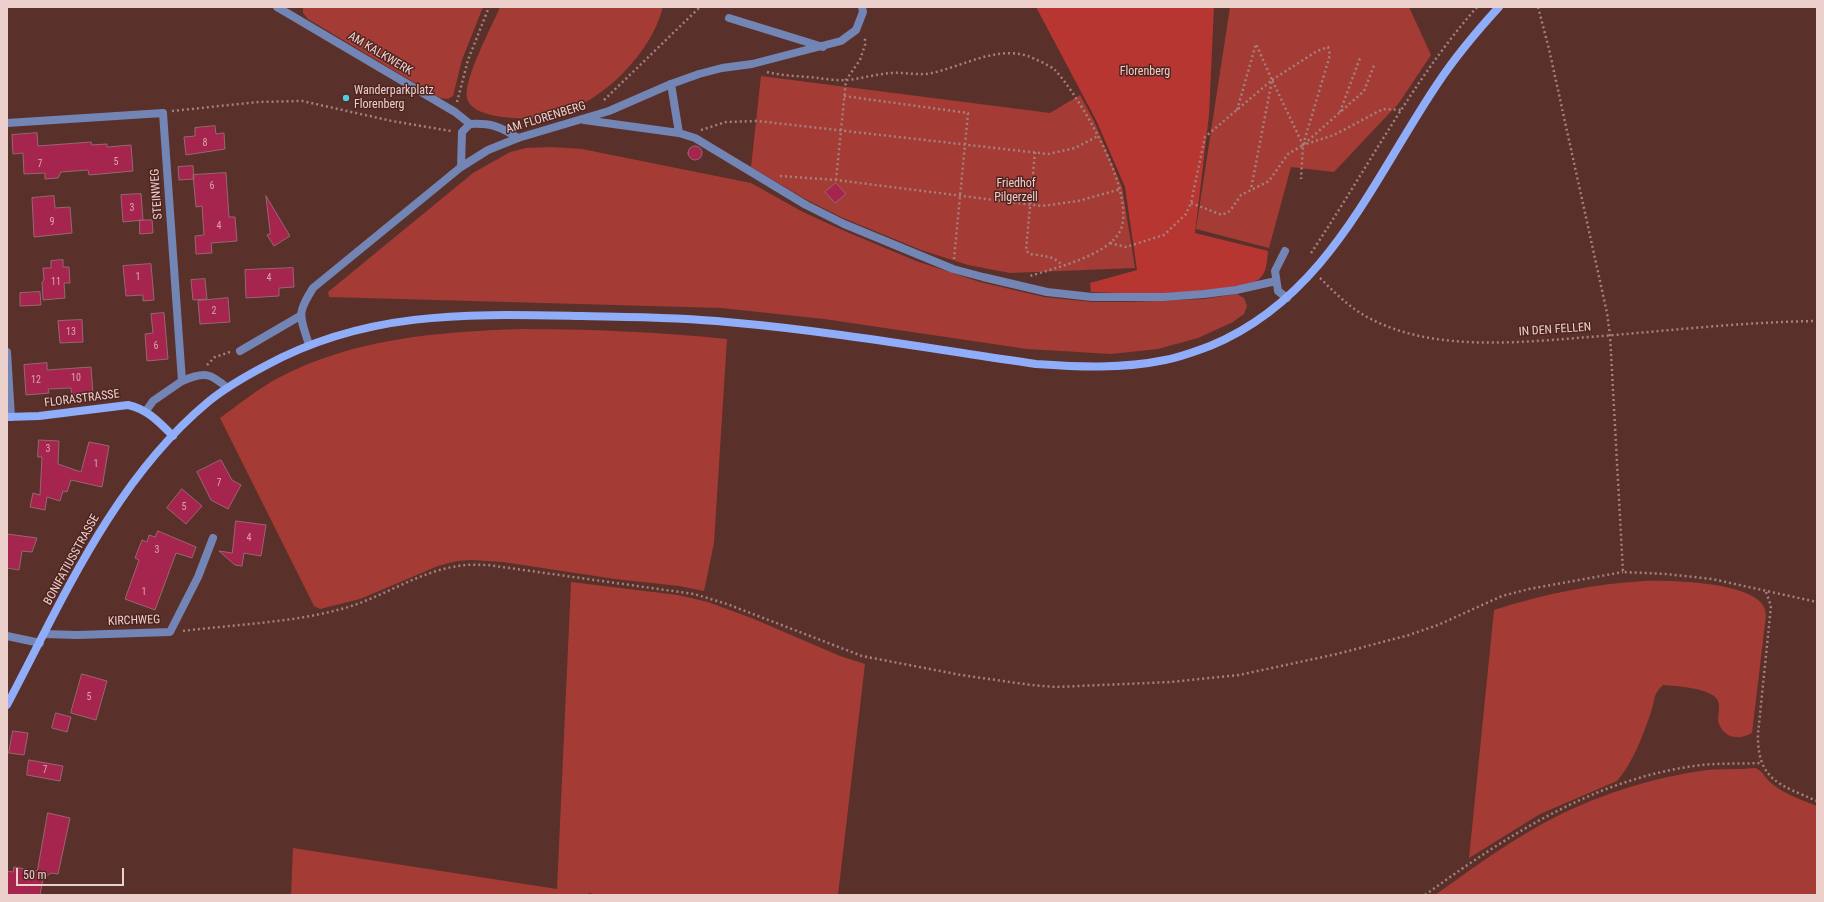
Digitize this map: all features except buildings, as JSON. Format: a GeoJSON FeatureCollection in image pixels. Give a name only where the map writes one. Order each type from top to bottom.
{"type":"FeatureCollection","features":[{"type":"Feature","properties":{"kind":"street","name":"AM KALKWERK"},"geometry":{"type":"LineString","coordinates":[[278,7],[455,112],[470,124]]}},
{"type":"Feature","properties":{"kind":"street"},"geometry":{"type":"LineString","coordinates":[[860,23],[863,12],[862,7]]}},
{"type":"Feature","properties":{"kind":"street","name":"BONIFATIUSSTRASSE"},"geometry":{"type":"LineString","coordinates":[[7,705],[98,535],[118,504],[154,456],[210,400],[227,388],[282,357],[309,344],[384,323],[442,316],[516,315],[636,317],[761,325],[1036,364],[1123,366],[1167,360],[1220,342],[1258,321],[1287,298],[1314,272],[1354,218],[1438,83],[1467,43],[1499,7]]}},
{"type":"Feature","properties":{"kind":"street"},"geometry":{"type":"LineString","coordinates":[[729,18],[823,47]]}},
{"type":"Feature","properties":{"kind":"street","name":"AM FLORENBERG"},"geometry":{"type":"LineString","coordinates":[[300,316],[302,304],[313,288],[461,167],[488,150],[518,138],[609,112],[671,84],[699,74],[722,68],[752,64],[823,47],[841,41],[856,30],[860,23]]}},
{"type":"Feature","properties":{"kind":"street"},"geometry":{"type":"LineString","coordinates":[[671,84],[678,133]]}},
{"type":"Feature","properties":{"kind":"street"},"geometry":{"type":"LineString","coordinates":[[7,123],[163,113]]}},
{"type":"Feature","properties":{"kind":"street","name":"STEINWEG"},"geometry":{"type":"LineString","coordinates":[[163,113],[182,381]]}},
{"type":"Feature","properties":{"kind":"street"},"geometry":{"type":"LineString","coordinates":[[584,120],[678,133],[692,138],[806,206],[879,239],[953,269],[1047,292],[1092,297],[1127,298],[1204,294],[1236,290],[1276,281]]}},
{"type":"Feature","properties":{"kind":"street"},"geometry":{"type":"LineString","coordinates":[[461,167],[462,132],[470,124],[487,123],[506,130],[518,138]]}},
{"type":"Feature","properties":{"kind":"street"},"geometry":{"type":"LineString","coordinates":[[1284,251],[1275,272],[1278,291],[1287,298]]}},
{"type":"Feature","properties":{"kind":"street"},"geometry":{"type":"LineString","coordinates":[[240,351],[300,316],[309,344]]}},
{"type":"Feature","properties":{"kind":"street"},"geometry":{"type":"LineString","coordinates":[[7,352],[9,417]]}},
{"type":"Feature","properties":{"kind":"street"},"geometry":{"type":"LineString","coordinates":[[146,412],[153,401],[182,381],[197,375],[216,378],[227,388]]}},
{"type":"Feature","properties":{"kind":"street","name":"FLORASTRASSE"},"geometry":{"type":"LineString","coordinates":[[9,417],[52,415],[128,405],[138,407],[146,412],[158,421],[173,436]]}},
{"type":"Feature","properties":{"kind":"street","name":"KIRCHWEG"},"geometry":{"type":"LineString","coordinates":[[44,634],[77,635],[170,632],[198,577],[213,538]]}},
{"type":"Feature","properties":{"kind":"street"},"geometry":{"type":"LineString","coordinates":[[7,636],[40,643]]}},
{"type":"Feature","properties":{"kind":"path"},"geometry":{"type":"LineString","coordinates":[[455,112],[461,82],[489,7]]}},
{"type":"Feature","properties":{"kind":"path"},"geometry":{"type":"LineString","coordinates":[[600,104],[700,7]]}},
{"type":"Feature","properties":{"kind":"path"},"geometry":{"type":"LineString","coordinates":[[1311,255],[1401,110],[1449,40],[1477,7]]}},
{"type":"Feature","properties":{"kind":"path"},"geometry":{"type":"LineString","coordinates":[[1538,7],[1549,49],[1607,313],[1610,335],[1623,572]]}},
{"type":"Feature","properties":{"kind":"path"},"geometry":{"type":"LineString","coordinates":[[836,180],[846,80],[860,60],[865,45],[865,31],[860,23]]}},
{"type":"Feature","properties":{"kind":"path"},"geometry":{"type":"LineString","coordinates":[[1237,110],[1256,44],[1303,145]]}},
{"type":"Feature","properties":{"kind":"path"},"geometry":{"type":"LineString","coordinates":[[1110,243],[1126,247],[1164,235],[1186,214],[1191,203],[1205,137],[1272,80],[1317,51],[1328,47],[1330,55],[1303,145],[1301,179]]}},
{"type":"Feature","properties":{"kind":"path"},"geometry":{"type":"LineString","coordinates":[[752,64],[767,72],[846,80],[892,73],[930,74],[986,56],[1008,52],[1029,56],[1054,69],[1072,93],[1098,136],[1120,189],[1123,206],[1122,223],[1119,233],[1110,243],[1088,255],[1062,266],[1012,283]]}},
{"type":"Feature","properties":{"kind":"path"},"geometry":{"type":"LineString","coordinates":[[1340,112],[1360,58]]}},
{"type":"Feature","properties":{"kind":"path"},"geometry":{"type":"LineString","coordinates":[[1191,203],[1222,215],[1230,210],[1241,194],[1269,181],[1288,154],[1303,145],[1364,92],[1375,63]]}},
{"type":"Feature","properties":{"kind":"path"},"geometry":{"type":"LineString","coordinates":[[1251,190],[1272,80]]}},
{"type":"Feature","properties":{"kind":"path"},"geometry":{"type":"LineString","coordinates":[[844,96],[968,113],[953,269]]}},
{"type":"Feature","properties":{"kind":"path"},"geometry":{"type":"LineString","coordinates":[[163,113],[175,110],[258,102],[302,100],[405,124],[462,132]]}},
{"type":"Feature","properties":{"kind":"path"},"geometry":{"type":"LineString","coordinates":[[1303,145],[1334,135],[1384,109],[1401,110]]}},
{"type":"Feature","properties":{"kind":"path"},"geometry":{"type":"LineString","coordinates":[[692,138],[699,130],[726,122],[758,121],[1048,154],[1075,148],[1098,136]]}},
{"type":"Feature","properties":{"kind":"path"},"geometry":{"type":"LineString","coordinates":[[1034,152],[1026,250],[1029,254],[1050,257],[1058,260],[1062,266]]}},
{"type":"Feature","properties":{"kind":"path"},"geometry":{"type":"LineString","coordinates":[[776,176],[836,180],[1042,206],[1078,201],[1120,189]]}},
{"type":"Feature","properties":{"kind":"path","name":"IN DEN FELLEN"},"geometry":{"type":"LineString","coordinates":[[1314,272],[1348,305],[1362,314],[1394,329],[1428,337],[1469,342],[1610,335],[1766,323],[1817,321]]}},
{"type":"Feature","properties":{"kind":"path"},"geometry":{"type":"LineString","coordinates":[[203,375],[208,364],[215,357],[228,352],[240,351]]}},
{"type":"Feature","properties":{"kind":"path"},"geometry":{"type":"LineString","coordinates":[[170,632],[275,622],[321,614],[361,603],[439,571],[458,566],[488,565],[702,596],[727,604],[843,650],[886,662],[1031,685],[1080,686],[1205,679],[1239,675],[1409,635],[1438,625],[1502,596],[1529,589],[1623,572],[1666,574],[1712,579],[1817,602]]}},
{"type":"Feature","properties":{"kind":"path"},"geometry":{"type":"LineString","coordinates":[[1766,592],[1771,606],[1758,734],[1758,755],[1773,778],[1782,785],[1817,801]]}},
{"type":"Feature","properties":{"kind":"path"},"geometry":{"type":"LineString","coordinates":[[1425,895],[1527,826],[1563,807],[1617,785],[1652,774],[1702,765],[1762,763]]}},
{"type":"Feature","properties":{"kind":"green space"},"geometry":{"type":"Polygon","coordinates":[[[303,7],[483,7],[462,60],[453,96],[448,99],[440,98],[308,19],[303,13],[303,7]]]}},
{"type":"Feature","properties":{"kind":"green space"},"geometry":{"type":"Polygon","coordinates":[[[500,7],[663,7],[653,33],[638,56],[625,71],[597,95],[582,104],[550,116],[515,118],[483,113],[471,106],[467,98],[469,79],[500,7]]]}},
{"type":"Feature","properties":{"kind":"green space","name":"Florenberg"},"geometry":{"type":"Polygon","coordinates":[[[1036,7],[1214,7],[1209,115],[1195,233],[1268,251],[1265,270],[1259,279],[1227,288],[1188,292],[1091,292],[1090,283],[1137,270],[1125,187],[1096,120],[1036,7]]]}},
{"type":"Feature","properties":{"kind":"green space"},"geometry":{"type":"Polygon","coordinates":[[[1230,7],[1409,7],[1431,55],[1399,103],[1334,172],[1291,167],[1269,248],[1196,229],[1230,7]]]}},
{"type":"Feature","properties":{"kind":"green space","name":"Friedhof Pilgerzell"},"geometry":{"type":"Polygon","coordinates":[[[761,76],[1050,113],[1080,95],[1094,121],[1122,187],[1135,268],[1010,273],[968,265],[921,250],[843,218],[807,200],[751,167],[761,76]]]}},
{"type":"Feature","properties":{"kind":"green space"},"geometry":{"type":"Polygon","coordinates":[[[552,147],[582,149],[751,183],[803,212],[916,261],[980,282],[1044,297],[1092,302],[1128,302],[1204,299],[1237,294],[1244,298],[1247,306],[1244,314],[1233,322],[1198,338],[1158,349],[1111,354],[1027,349],[824,319],[721,308],[329,297],[328,292],[473,173],[510,152],[526,148],[552,147]]]}},
{"type":"Feature","properties":{"kind":"green space"},"geometry":{"type":"Polygon","coordinates":[[[521,329],[624,331],[727,339],[714,543],[704,591],[679,586],[615,579],[503,562],[472,560],[457,561],[438,566],[360,599],[320,609],[314,606],[220,418],[278,378],[336,354],[366,346],[427,335],[521,329]]]}},
{"type":"Feature","properties":{"kind":"green space"},"geometry":{"type":"Polygon","coordinates":[[[1644,581],[1689,582],[1724,587],[1740,591],[1753,597],[1764,606],[1766,619],[1752,733],[1743,737],[1733,737],[1725,733],[1718,721],[1718,702],[1713,695],[1692,688],[1663,685],[1656,695],[1645,730],[1637,748],[1628,766],[1617,781],[1540,814],[1469,858],[1494,610],[1531,599],[1587,587],[1644,581]]]}},
{"type":"Feature","properties":{"kind":"green space"},"geometry":{"type":"Polygon","coordinates":[[[571,582],[678,595],[708,602],[754,619],[840,656],[865,664],[838,895],[598,895],[588,893],[589,895],[291,895],[293,848],[557,889],[571,582]]]}},
{"type":"Feature","properties":{"kind":"green space"},"geometry":{"type":"Polygon","coordinates":[[[1755,768],[1762,772],[1771,783],[1782,790],[1817,806],[1817,895],[1435,895],[1518,838],[1550,820],[1591,801],[1634,786],[1678,775],[1707,770],[1755,768]]]}},
{"type":"Feature","properties":{"kind":"place","name":"Wanderparkplatz Florenberg"},"geometry":{"type":"Point","coordinates":[346,98]}}]}
